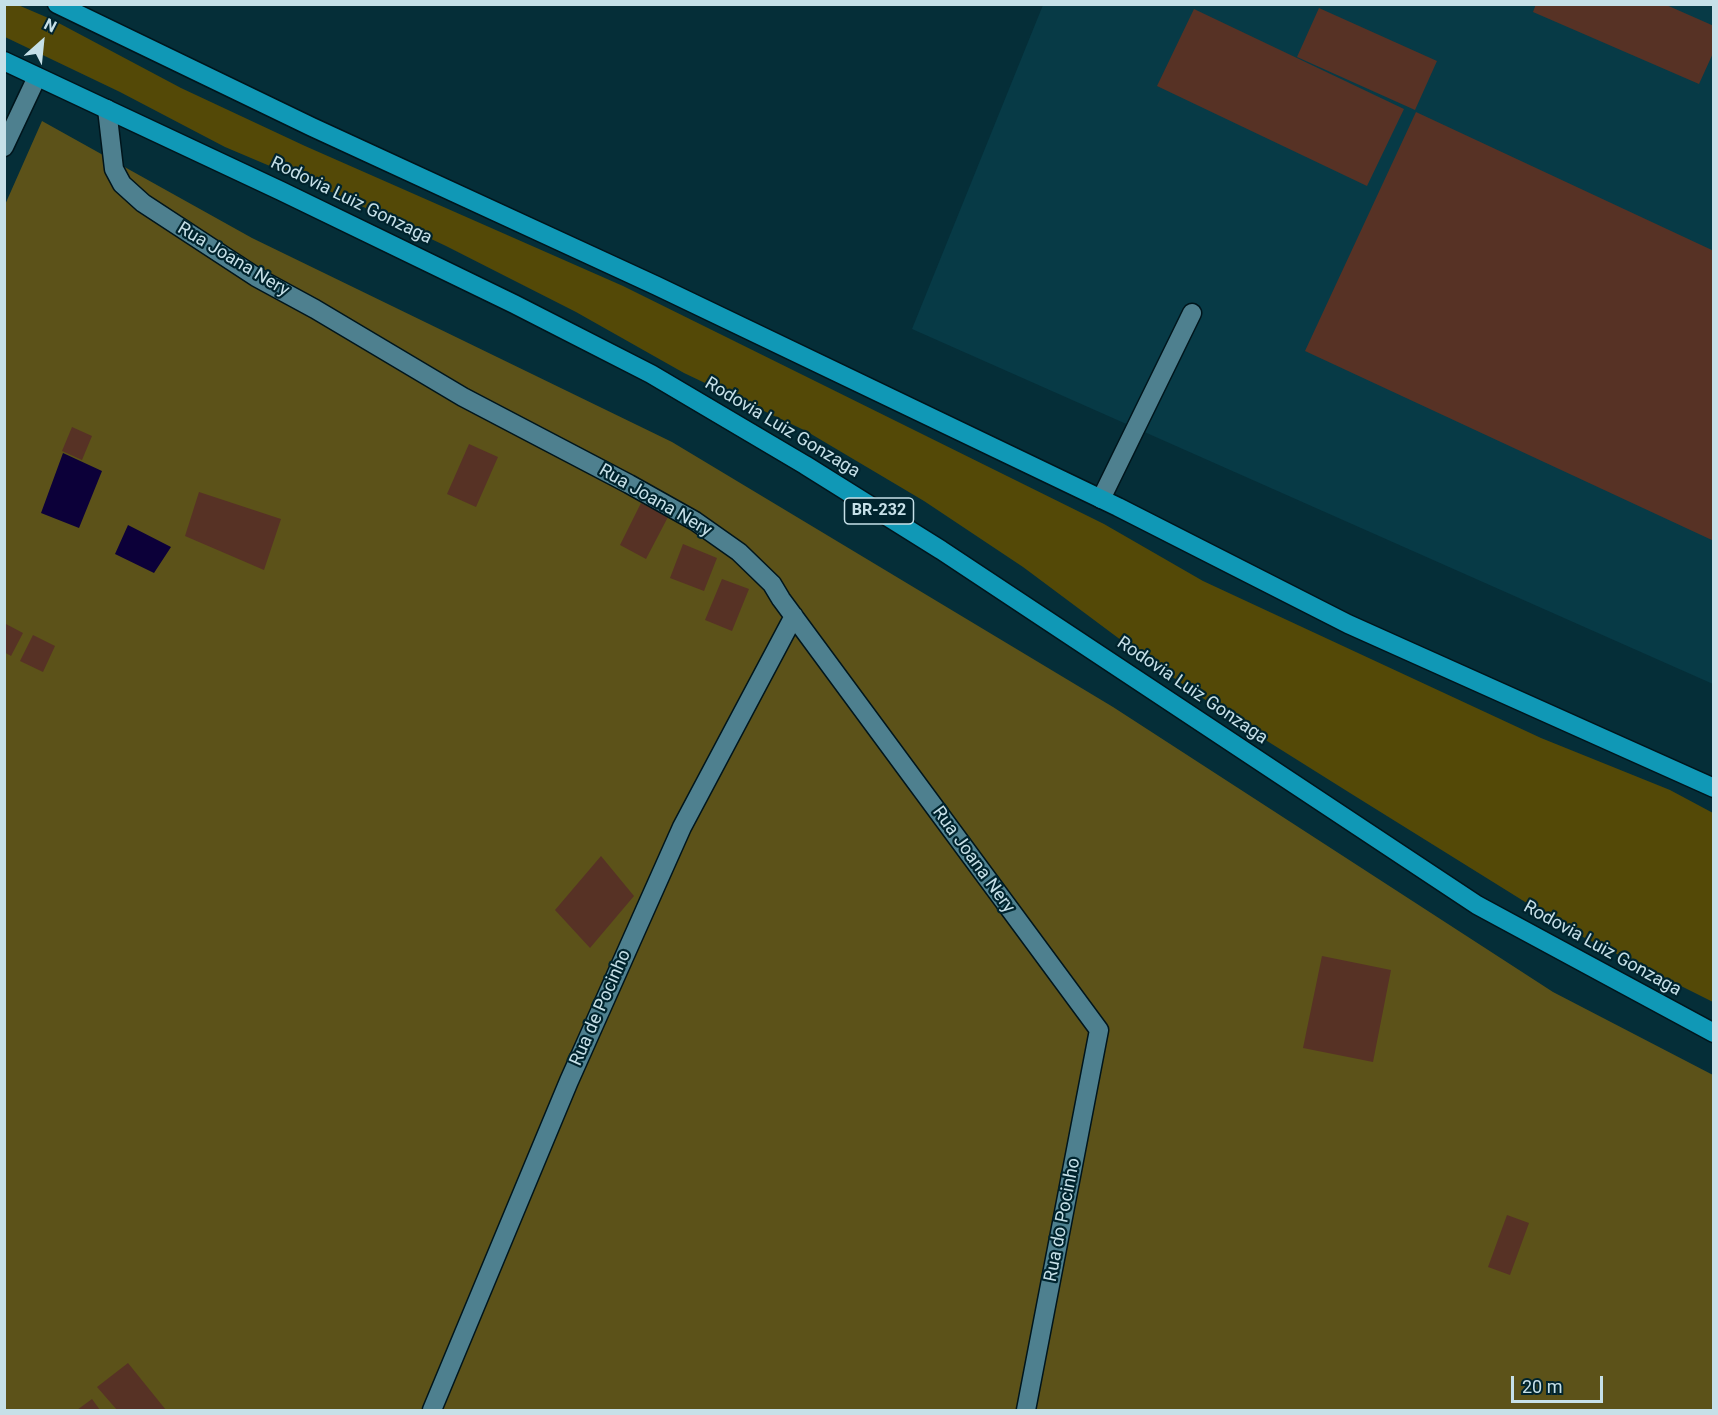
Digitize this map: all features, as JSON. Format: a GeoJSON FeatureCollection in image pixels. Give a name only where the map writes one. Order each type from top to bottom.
{"type":"FeatureCollection","features":[{"type":"Feature","properties":{"kind":"highway"},"geometry":{"type":"LineString","coordinates":[[57,4],[312,127],[668,291],[1101,499],[1348,624],[1713,788]]}},
{"type":"Feature","properties":{"kind":"highway","name":"Rodovia Luiz Gonzaga"},"geometry":{"type":"LineString","coordinates":[[4,61],[514,304],[651,375],[795,459],[941,550],[1478,904],[1713,1033]]}},
{"type":"Feature","properties":{"kind":"street"},"geometry":{"type":"LineString","coordinates":[[4,147],[37,77]]}},
{"type":"Feature","properties":{"kind":"street","name":"Rua Joana Nery"},"geometry":{"type":"LineString","coordinates":[[107,109],[114,169],[122,184],[142,203],[256,277],[464,397],[619,478],[695,521],[739,552],[772,584],[1099,1030]]}},
{"type":"Feature","properties":{"kind":"street"},"geometry":{"type":"LineString","coordinates":[[1101,499],[1192,313]]}},
{"type":"Feature","properties":{"kind":"street","name":"Rua de Pocinho"},"geometry":{"type":"LineString","coordinates":[[432,1410],[569,1080],[682,827],[794,616]]}},
{"type":"Feature","properties":{"kind":"street","name":"Rua do Pocinho"},"geometry":{"type":"LineString","coordinates":[[1026,1410],[1099,1030]]}},
{"type":"Feature","properties":{"kind":"shaded area"},"geometry":{"type":"Polygon","coordinates":[[[5,4],[18,5],[53,20],[181,88],[305,146],[623,286],[1104,524],[1203,581],[1541,738],[1670,790],[1713,813],[1713,1002],[1575,933],[1240,724],[1141,655],[1023,567],[924,501],[806,431],[684,373],[576,312],[446,246],[336,194],[225,147],[120,92],[5,37],[5,4]]]}},
{"type":"Feature","properties":{"kind":"shaded area"},"geometry":{"type":"Polygon","coordinates":[[[1043,5],[1713,5],[1713,684],[912,329],[1043,5]]]}},
{"type":"Feature","properties":{"kind":"shaded area"},"geometry":{"type":"Polygon","coordinates":[[[42,121],[252,238],[672,442],[1113,707],[1553,992],[1713,1075],[1713,1410],[5,1410],[4,207],[42,121]]]}},
{"type":"Feature","properties":{"kind":"shaded area"},"geometry":{"type":"Polygon","coordinates":[[[63,453],[102,471],[79,528],[41,513],[63,453]]]}},
{"type":"Feature","properties":{"kind":"shaded area"},"geometry":{"type":"Polygon","coordinates":[[[128,525],[171,547],[154,573],[115,554],[128,525]]]}},
{"type":"Feature","properties":{"kind":"building"},"geometry":{"type":"Polygon","coordinates":[[[1536,4],[1664,4],[1714,26],[1714,51],[1699,84],[1533,12],[1536,4]]]}},
{"type":"Feature","properties":{"kind":"building"},"geometry":{"type":"Polygon","coordinates":[[[1319,8],[1437,61],[1415,110],[1297,57],[1319,8]]]}},
{"type":"Feature","properties":{"kind":"building"},"geometry":{"type":"Polygon","coordinates":[[[1194,9],[1404,109],[1367,186],[1157,86],[1194,9]]]}},
{"type":"Feature","properties":{"kind":"building"},"geometry":{"type":"Polygon","coordinates":[[[1416,112],[1714,251],[1714,541],[1305,351],[1416,112]]]}},
{"type":"Feature","properties":{"kind":"building"},"geometry":{"type":"Polygon","coordinates":[[[72,427],[92,436],[82,460],[62,451],[72,427]]]}},
{"type":"Feature","properties":{"kind":"building"},"geometry":{"type":"Polygon","coordinates":[[[469,444],[498,457],[476,507],[447,494],[469,444]]]}},
{"type":"Feature","properties":{"kind":"building"},"geometry":{"type":"Polygon","coordinates":[[[199,492],[281,519],[264,570],[185,536],[199,492]]]}},
{"type":"Feature","properties":{"kind":"building"},"geometry":{"type":"Polygon","coordinates":[[[641,503],[668,517],[646,559],[620,545],[641,503]]]}},
{"type":"Feature","properties":{"kind":"building"},"geometry":{"type":"Polygon","coordinates":[[[683,544],[717,558],[704,591],[670,578],[683,544]]]}},
{"type":"Feature","properties":{"kind":"building"},"geometry":{"type":"Polygon","coordinates":[[[722,579],[749,589],[732,631],[705,620],[722,579]]]}},
{"type":"Feature","properties":{"kind":"building"},"geometry":{"type":"Polygon","coordinates":[[[4,623],[23,633],[11,656],[4,652],[4,623]]]}},
{"type":"Feature","properties":{"kind":"building"},"geometry":{"type":"Polygon","coordinates":[[[33,635],[55,646],[43,672],[20,661],[33,635]]]}},
{"type":"Feature","properties":{"kind":"building"},"geometry":{"type":"Polygon","coordinates":[[[601,856],[634,896],[590,948],[555,910],[601,856]]]}},
{"type":"Feature","properties":{"kind":"building"},"geometry":{"type":"Polygon","coordinates":[[[1322,956],[1391,970],[1373,1062],[1303,1048],[1322,956]]]}},
{"type":"Feature","properties":{"kind":"building"},"geometry":{"type":"Polygon","coordinates":[[[1507,1215],[1529,1223],[1510,1275],[1488,1267],[1507,1215]]]}},
{"type":"Feature","properties":{"kind":"building"},"geometry":{"type":"Polygon","coordinates":[[[128,1363],[166,1410],[117,1410],[97,1387],[128,1363]]]}},
{"type":"Feature","properties":{"kind":"building"},"geometry":{"type":"Polygon","coordinates":[[[92,1399],[100,1410],[77,1410],[92,1399]]]}}]}
